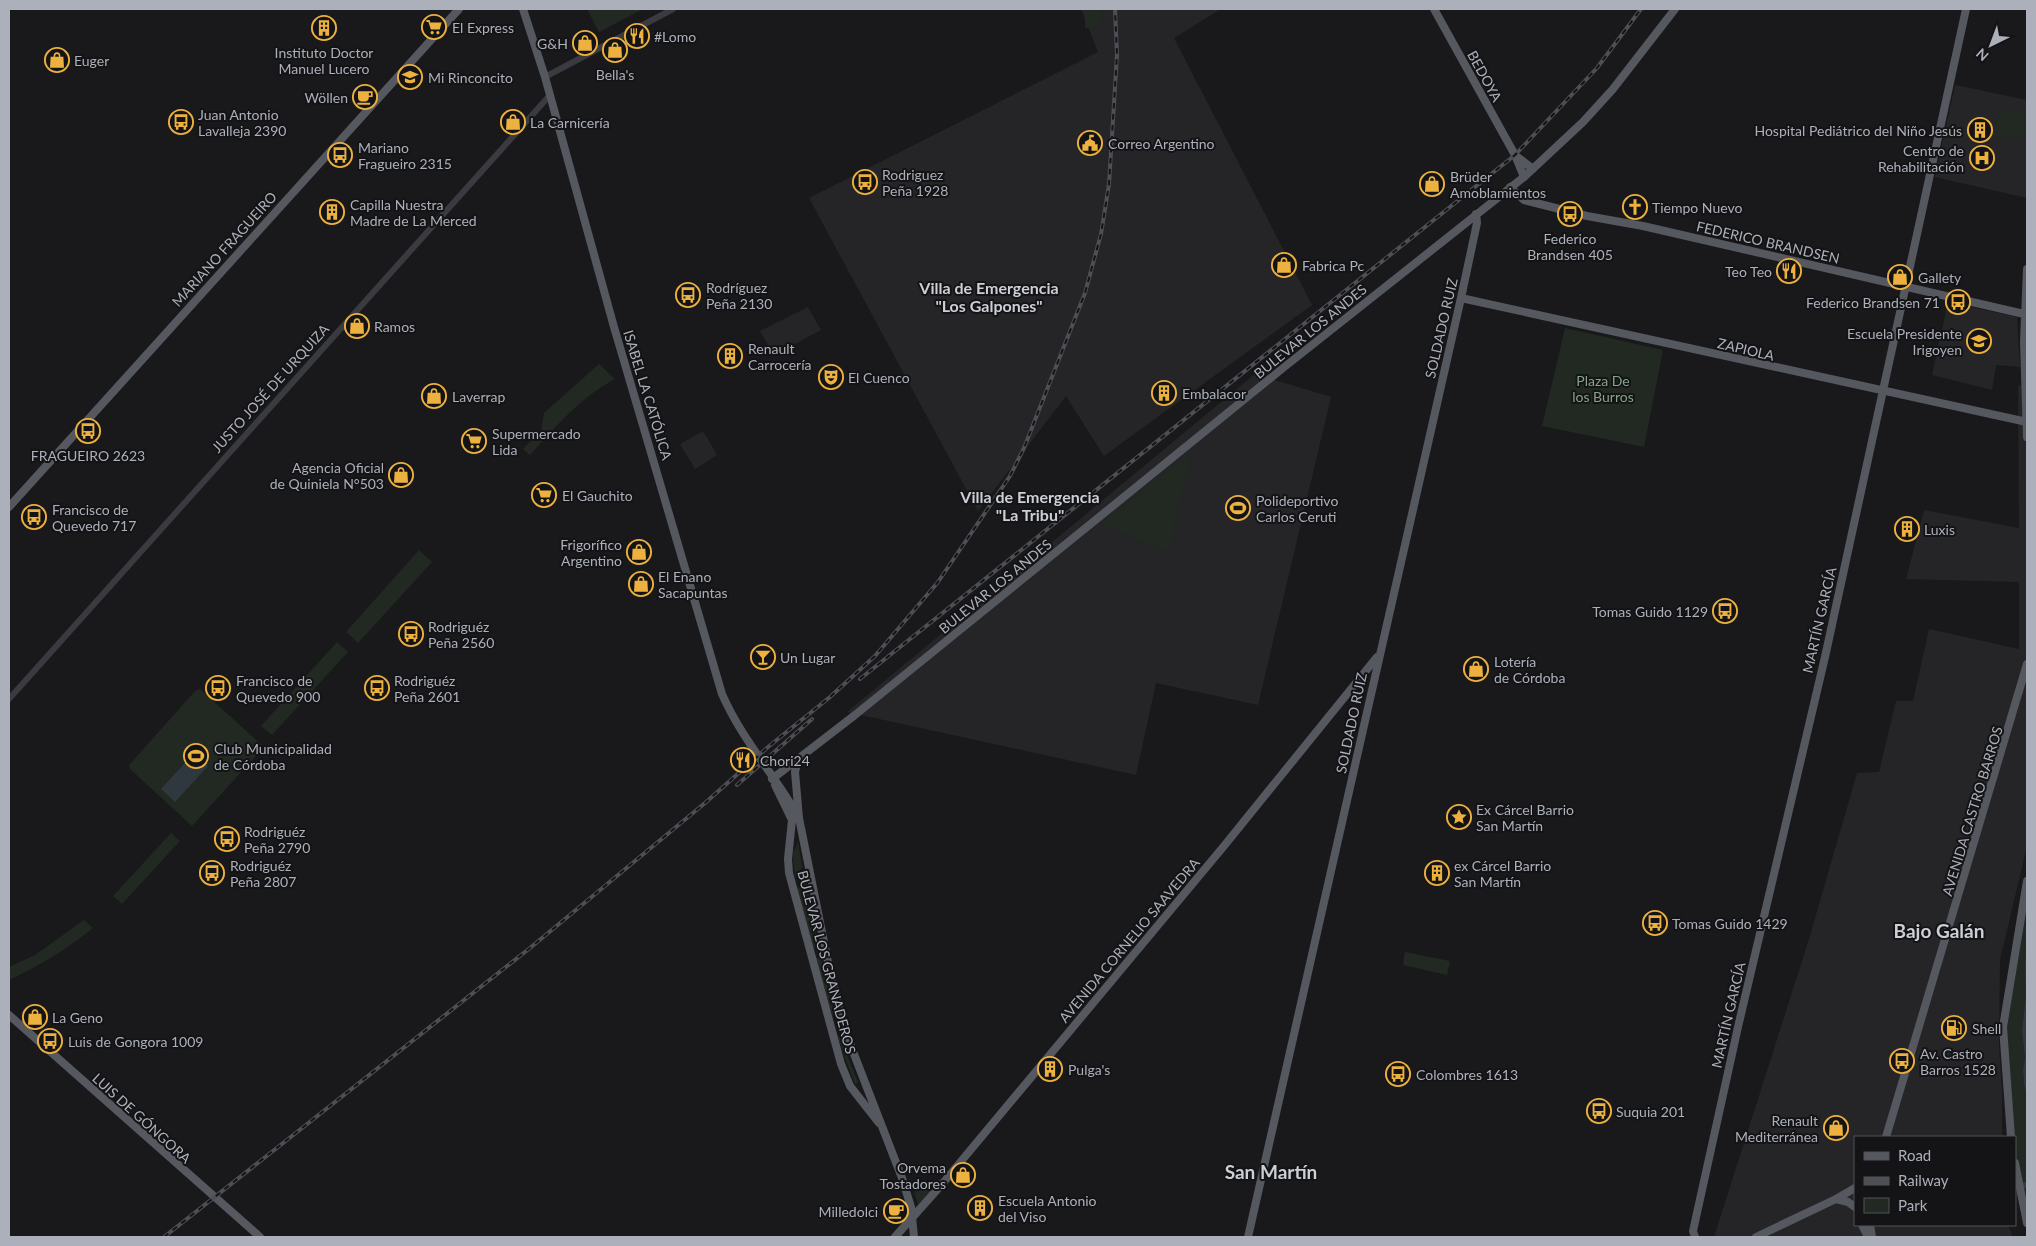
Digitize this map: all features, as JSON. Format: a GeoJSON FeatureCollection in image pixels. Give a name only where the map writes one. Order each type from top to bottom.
{"type":"FeatureCollection","features":[{"type":"Feature","properties":{"kind":"main road","name":"MARIANO FRAGUEIRO"},"geometry":{"type":"LineString","coordinates":[[9,507],[459,9]]}},
{"type":"Feature","properties":{"kind":"main road","name":"ISABEL LA CATÓLICA"},"geometry":{"type":"LineString","coordinates":[[522,9],[550,94],[614,327],[712,662],[730,713],[772,779]]}},
{"type":"Feature","properties":{"kind":"main road","name":"BEDOYA"},"geometry":{"type":"LineString","coordinates":[[1434,9],[1515,155],[1524,177]]}},
{"type":"Feature","properties":{"kind":"main road","name":"BULEVAR LOS ANDES"},"geometry":{"type":"LineString","coordinates":[[772,779],[1534,169],[1613,89],[1675,9]]}},
{"type":"Feature","properties":{"kind":"main road","name":"MARTÍN GARCÍA"},"geometry":{"type":"LineString","coordinates":[[1694,1237],[1693,1231],[1738,1026],[1812,711],[1966,9]]}},
{"type":"Feature","properties":{"kind":"main road","name":"BEDOYA"},"geometry":{"type":"LineString","coordinates":[[1515,155],[1534,169]]}},
{"type":"Feature","properties":{"kind":"main road","name":"FEDERICO BRANDSEN"},"geometry":{"type":"LineString","coordinates":[[1510,187],[1524,200],[1587,216],[1643,226],[2024,314]]}},
{"type":"Feature","properties":{"kind":"main road","name":"SOLDADO RUIZ"},"geometry":{"type":"LineString","coordinates":[[1248,1237],[1378,655],[1461,298],[1477,223],[1476,214]]}},
{"type":"Feature","properties":{"kind":"main road"},"geometry":{"type":"LineString","coordinates":[[2027,269],[2024,314],[2027,437]]}},
{"type":"Feature","properties":{"kind":"main road","name":"ZAPIOLA"},"geometry":{"type":"LineString","coordinates":[[1461,298],[1882,392],[2027,422]]}},
{"type":"Feature","properties":{"kind":"main road","name":"AVENIDA CORNELIO SAAVEDRA"},"geometry":{"type":"LineString","coordinates":[[895,1237],[1224,846],[1378,655]]}},
{"type":"Feature","properties":{"kind":"main road","name":"AVENIDA CASTRO BARROS"},"geometry":{"type":"LineString","coordinates":[[1886,1136],[2027,664]]}},
{"type":"Feature","properties":{"kind":"main road","name":"BULEVAR LOS GRANADEROS"},"geometry":{"type":"LineString","coordinates":[[798,759],[795,772],[800,818],[832,982],[843,1023],[902,1178],[912,1218],[914,1237]]}},
{"type":"Feature","properties":{"kind":"main road","name":"BULEVAR LOS GRANADEROS"},"geometry":{"type":"LineString","coordinates":[[772,779],[782,789],[800,818]]}},
{"type":"Feature","properties":{"kind":"main road","name":"BULEVAR LOS GRANADEROS"},"geometry":{"type":"LineString","coordinates":[[772,779],[792,820],[788,860],[789,873],[842,1064],[850,1086],[885,1130]]}},
{"type":"Feature","properties":{"kind":"main road"},"geometry":{"type":"LineString","coordinates":[[2011,1136],[2003,1027],[2027,880]]}},
{"type":"Feature","properties":{"kind":"main road","name":"LUIS DE GÓNGORA"},"geometry":{"type":"LineString","coordinates":[[9,1015],[260,1237]]}},
{"type":"Feature","properties":{"kind":"main road"},"geometry":{"type":"LineString","coordinates":[[2016,1167],[2027,1223]]}},
{"type":"Feature","properties":{"kind":"main road"},"geometry":{"type":"LineString","coordinates":[[1756,1237],[1836,1200],[1854,1188]]}},
{"type":"Feature","properties":{"kind":"main road"},"geometry":{"type":"LineString","coordinates":[[1836,1200],[1848,1202],[1854,1205]]}},
{"type":"Feature","properties":{"kind":"street"},"geometry":{"type":"LineString","coordinates":[[545,77],[672,9]]}},
{"type":"Feature","properties":{"kind":"street","name":"JUSTO JOSÉ DE URQUIZA"},"geometry":{"type":"LineString","coordinates":[[9,699],[550,94]]}},
{"type":"Feature","properties":{"kind":"shaded area"},"geometry":{"type":"Polygon","coordinates":[[[1081,9],[1221,9],[1174,38],[1312,305],[1104,456],[1066,396],[978,511],[809,198],[1098,52],[1081,9]]]}},
{"type":"Feature","properties":{"kind":"shaded area"},"geometry":{"type":"Polygon","coordinates":[[[1955,85],[2027,100],[2027,198],[1935,177],[1955,85]]]}},
{"type":"Feature","properties":{"kind":"shaded area","name":"Escuela Presidente Irigoyen"},"geometry":{"type":"Polygon","coordinates":[[[1948,302],[2017,317],[2020,367],[1996,365],[1992,390],[1932,375],[1948,302]]]}},
{"type":"Feature","properties":{"kind":"shaded area"},"geometry":{"type":"Polygon","coordinates":[[[808,307],[821,330],[774,355],[760,331],[808,307]]]}},
{"type":"Feature","properties":{"kind":"shaded area"},"geometry":{"type":"Polygon","coordinates":[[[1255,374],[1331,397],[1258,705],[1156,683],[1136,775],[847,712],[1255,374]]]}},
{"type":"Feature","properties":{"kind":"shaded area"},"geometry":{"type":"Polygon","coordinates":[[[2027,384],[2027,846],[2000,960],[1999,1046],[2002,1090],[2002,1136],[1854,1136],[1854,1226],[2008,1226],[2013,1237],[1714,1237],[1809,939],[1857,773],[1879,772],[1896,701],[1913,701],[1929,629],[2019,649],[2019,582],[1906,579],[1924,510],[2019,528],[2018,386],[2027,384]]]}},
{"type":"Feature","properties":{"kind":"shaded area"},"geometry":{"type":"Polygon","coordinates":[[[703,431],[717,455],[695,469],[680,444],[703,431]]]}},
{"type":"Feature","properties":{"kind":"shaded area"},"geometry":{"type":"Polygon","coordinates":[[[194,753],[208,766],[175,802],[161,789],[194,753]]]}},
{"type":"Feature","properties":{"kind":"shaded area"},"geometry":{"type":"Polygon","coordinates":[[[2027,946],[2027,1097],[2024,1084],[2023,1070],[2025,1058],[2022,1031],[2026,994],[2025,964],[2027,946]]]}},
{"type":"Feature","properties":{"kind":"green space"},"geometry":{"type":"Polygon","coordinates":[[[587,9],[643,9],[599,32],[587,9]]]}},
{"type":"Feature","properties":{"kind":"green space"},"geometry":{"type":"Polygon","coordinates":[[[1085,9],[1100,9],[1100,28],[1085,28],[1085,9]]]}},
{"type":"Feature","properties":{"kind":"green space"},"geometry":{"type":"Polygon","coordinates":[[[2000,108],[2027,114],[2024,140],[1994,134],[2000,108]]]}},
{"type":"Feature","properties":{"kind":"green space","name":"Plaza De los Burros"},"geometry":{"type":"Polygon","coordinates":[[[1565,328],[1663,350],[1644,447],[1542,426],[1565,328]]]}},
{"type":"Feature","properties":{"kind":"green space"},"geometry":{"type":"Polygon","coordinates":[[[599,364],[615,379],[580,404],[559,423],[530,455],[523,449],[541,431],[544,413],[599,364]]]}},
{"type":"Feature","properties":{"kind":"green space"},"geometry":{"type":"Polygon","coordinates":[[[1186,456],[1190,460],[1169,549],[1166,551],[1104,526],[1104,521],[1186,456]]]}},
{"type":"Feature","properties":{"kind":"green space"},"geometry":{"type":"Polygon","coordinates":[[[419,550],[432,562],[358,643],[346,632],[419,550]]]}},
{"type":"Feature","properties":{"kind":"green space"},"geometry":{"type":"Polygon","coordinates":[[[337,642],[348,652],[272,735],[261,726],[337,642]]]}},
{"type":"Feature","properties":{"kind":"green space","name":"Club Municipalidad de Córdoba"},"geometry":{"type":"Polygon","coordinates":[[[200,689],[264,747],[192,826],[130,769],[129,765],[196,690],[200,689]]]}},
{"type":"Feature","properties":{"kind":"green space"},"geometry":{"type":"Polygon","coordinates":[[[171,833],[180,841],[122,904],[113,896],[171,833]]]}},
{"type":"Feature","properties":{"kind":"green space"},"geometry":{"type":"Polygon","coordinates":[[[798,842],[802,867],[795,878],[793,853],[798,842]]]}},
{"type":"Feature","properties":{"kind":"green space"},"geometry":{"type":"Polygon","coordinates":[[[805,876],[818,944],[814,949],[796,890],[805,876]]]}},
{"type":"Feature","properties":{"kind":"green space"},"geometry":{"type":"Polygon","coordinates":[[[2027,881],[2026,994],[2022,1031],[2025,1058],[2023,1070],[2024,1084],[2027,1097],[2027,1223],[2016,1168],[2016,1136],[2011,1136],[2003,1041],[2027,881]]]}},
{"type":"Feature","properties":{"kind":"green space"},"geometry":{"type":"Polygon","coordinates":[[[84,920],[93,928],[52,957],[9,980],[9,967],[35,955],[84,920]]]}},
{"type":"Feature","properties":{"kind":"green space"},"geometry":{"type":"Polygon","coordinates":[[[1405,952],[1450,961],[1447,975],[1403,965],[1405,952]]]}},
{"type":"Feature","properties":{"kind":"green space"},"geometry":{"type":"Polygon","coordinates":[[[821,957],[834,1015],[833,1017],[815,958],[821,957]]]}},
{"type":"Feature","properties":{"kind":"green space"},"geometry":{"type":"Polygon","coordinates":[[[839,1035],[858,1082],[855,1085],[838,1038],[839,1035]]]}},
{"type":"Feature","properties":{"kind":"green space"},"geometry":{"type":"Polygon","coordinates":[[[914,1181],[933,1188],[918,1205],[912,1184],[914,1181]]]}},
{"type":"Feature","properties":{"kind":"railway"},"geometry":{"type":"LineString","coordinates":[[164,1237],[530,948],[705,803],[768,747],[830,697],[875,656],[938,582],[1010,476],[1024,448],[1085,293],[1101,234],[1109,184],[1117,55],[1115,9]]}},
{"type":"Feature","properties":{"kind":"railway"},"geometry":{"type":"LineString","coordinates":[[860,679],[1515,155],[1597,68],[1641,9]]}},
{"type":"Feature","properties":{"kind":"railway"},"geometry":{"type":"LineString","coordinates":[[737,785],[812,719]]}},
{"type":"Feature","properties":{"kind":"place","name":"El Express"},"geometry":{"type":"Point","coordinates":[434,27]}},
{"type":"Feature","properties":{"kind":"place","name":"Instituto Doctor Manuel Lucero"},"geometry":{"type":"Point","coordinates":[324,28]}},
{"type":"Feature","properties":{"kind":"place","name":"#Lomo"},"geometry":{"type":"Point","coordinates":[637,36]}},
{"type":"Feature","properties":{"kind":"place","name":"G&H"},"geometry":{"type":"Point","coordinates":[585,43]}},
{"type":"Feature","properties":{"kind":"place","name":"Bella's"},"geometry":{"type":"Point","coordinates":[615,50]}},
{"type":"Feature","properties":{"kind":"place","name":"Euger"},"geometry":{"type":"Point","coordinates":[57,60]}},
{"type":"Feature","properties":{"kind":"place","name":"Mi Rinconcito"},"geometry":{"type":"Point","coordinates":[410,77]}},
{"type":"Feature","properties":{"kind":"place","name":"Wöllen"},"geometry":{"type":"Point","coordinates":[365,97]}},
{"type":"Feature","properties":{"kind":"place","name":"Juan Antonio Lavalleja 2390"},"geometry":{"type":"Point","coordinates":[181,122]}},
{"type":"Feature","properties":{"kind":"place","name":"La Carnicería"},"geometry":{"type":"Point","coordinates":[513,122]}},
{"type":"Feature","properties":{"kind":"place","name":"Hospital Pediátrico del Niño Jesús"},"geometry":{"type":"Point","coordinates":[1980,130]}},
{"type":"Feature","properties":{"kind":"place","name":"Correo Argentino"},"geometry":{"type":"Point","coordinates":[1090,143]}},
{"type":"Feature","properties":{"kind":"place","name":"Mariano Fragueiro 2315"},"geometry":{"type":"Point","coordinates":[340,155]}},
{"type":"Feature","properties":{"kind":"place","name":"Centro de Rehabilitación"},"geometry":{"type":"Point","coordinates":[1982,158]}},
{"type":"Feature","properties":{"kind":"place","name":"Rodriguez Peña 1928"},"geometry":{"type":"Point","coordinates":[865,182]}},
{"type":"Feature","properties":{"kind":"place","name":"Brüder Amoblamientos"},"geometry":{"type":"Point","coordinates":[1432,184]}},
{"type":"Feature","properties":{"kind":"place","name":"Tiempo Nuevo"},"geometry":{"type":"Point","coordinates":[1635,207]}},
{"type":"Feature","properties":{"kind":"place","name":"Capilla Nuestra Madre de La Merced"},"geometry":{"type":"Point","coordinates":[332,212]}},
{"type":"Feature","properties":{"kind":"place","name":"Federico Brandsen 405"},"geometry":{"type":"Point","coordinates":[1570,214]}},
{"type":"Feature","properties":{"kind":"place","name":"Fabrica Pc"},"geometry":{"type":"Point","coordinates":[1284,265]}},
{"type":"Feature","properties":{"kind":"place","name":"Teo Teo"},"geometry":{"type":"Point","coordinates":[1789,271]}},
{"type":"Feature","properties":{"kind":"place","name":"Gallety"},"geometry":{"type":"Point","coordinates":[1900,277]}},
{"type":"Feature","properties":{"kind":"place","name":"Rodríguez Peña 2130"},"geometry":{"type":"Point","coordinates":[688,295]}},
{"type":"Feature","properties":{"kind":"place","name":"Federico Brandsen 71"},"geometry":{"type":"Point","coordinates":[1958,302]}},
{"type":"Feature","properties":{"kind":"place","name":"Ramos"},"geometry":{"type":"Point","coordinates":[357,326]}},
{"type":"Feature","properties":{"kind":"place","name":"Escuela Presidente Irigoyen"},"geometry":{"type":"Point","coordinates":[1979,341]}},
{"type":"Feature","properties":{"kind":"place","name":"Renault Carrocería"},"geometry":{"type":"Point","coordinates":[730,356]}},
{"type":"Feature","properties":{"kind":"place","name":"El Cuenco"},"geometry":{"type":"Point","coordinates":[831,377]}},
{"type":"Feature","properties":{"kind":"place","name":"Embalacor"},"geometry":{"type":"Point","coordinates":[1164,393]}},
{"type":"Feature","properties":{"kind":"place","name":"Laverrap"},"geometry":{"type":"Point","coordinates":[434,396]}},
{"type":"Feature","properties":{"kind":"place","name":"FRAGUEIRO 2623"},"geometry":{"type":"Point","coordinates":[88,431]}},
{"type":"Feature","properties":{"kind":"place","name":"Supermercado Lida"},"geometry":{"type":"Point","coordinates":[474,441]}},
{"type":"Feature","properties":{"kind":"place","name":"Agencia Oficial de Quiniela N°503"},"geometry":{"type":"Point","coordinates":[401,475]}},
{"type":"Feature","properties":{"kind":"place","name":"El Gauchito"},"geometry":{"type":"Point","coordinates":[544,495]}},
{"type":"Feature","properties":{"kind":"place","name":"Polideportivo Carlos Ceruti"},"geometry":{"type":"Point","coordinates":[1238,508]}},
{"type":"Feature","properties":{"kind":"place","name":"Francisco de Quevedo 717"},"geometry":{"type":"Point","coordinates":[34,517]}},
{"type":"Feature","properties":{"kind":"place","name":"Luxis"},"geometry":{"type":"Point","coordinates":[1907,529]}},
{"type":"Feature","properties":{"kind":"place","name":"Frigorífico Argentino"},"geometry":{"type":"Point","coordinates":[639,552]}},
{"type":"Feature","properties":{"kind":"place","name":"El Enano Sacapuntas"},"geometry":{"type":"Point","coordinates":[641,584]}},
{"type":"Feature","properties":{"kind":"place","name":"Tomas Guido 1129"},"geometry":{"type":"Point","coordinates":[1725,611]}},
{"type":"Feature","properties":{"kind":"place","name":"Rodriguéz Peña 2560"},"geometry":{"type":"Point","coordinates":[411,634]}},
{"type":"Feature","properties":{"kind":"place","name":"Un Lugar"},"geometry":{"type":"Point","coordinates":[763,657]}},
{"type":"Feature","properties":{"kind":"place","name":"Lotería de Córdoba"},"geometry":{"type":"Point","coordinates":[1476,669]}},
{"type":"Feature","properties":{"kind":"place","name":"Francisco de Quevedo 900"},"geometry":{"type":"Point","coordinates":[218,688]}},
{"type":"Feature","properties":{"kind":"place","name":"Rodriguéz Peña 2601"},"geometry":{"type":"Point","coordinates":[377,688]}},
{"type":"Feature","properties":{"kind":"place","name":"Club Municipalidad de Córdoba"},"geometry":{"type":"Point","coordinates":[196,756]}},
{"type":"Feature","properties":{"kind":"place","name":"Chori24"},"geometry":{"type":"Point","coordinates":[743,760]}},
{"type":"Feature","properties":{"kind":"place","name":"Ex Cárcel Barrio San Martín"},"geometry":{"type":"Point","coordinates":[1459,817]}},
{"type":"Feature","properties":{"kind":"place","name":"Rodriguéz Peña 2790"},"geometry":{"type":"Point","coordinates":[227,839]}},
{"type":"Feature","properties":{"kind":"place","name":"Rodriguéz Peña 2807"},"geometry":{"type":"Point","coordinates":[212,873]}},
{"type":"Feature","properties":{"kind":"place","name":"ex Cárcel Barrio San Martín"},"geometry":{"type":"Point","coordinates":[1437,873]}},
{"type":"Feature","properties":{"kind":"place","name":"Tomas Guido 1429"},"geometry":{"type":"Point","coordinates":[1655,923]}},
{"type":"Feature","properties":{"kind":"place","name":"La Geno"},"geometry":{"type":"Point","coordinates":[35,1017]}},
{"type":"Feature","properties":{"kind":"place","name":"Shell"},"geometry":{"type":"Point","coordinates":[1954,1028]}},
{"type":"Feature","properties":{"kind":"place","name":"Luis de Gongora 1009"},"geometry":{"type":"Point","coordinates":[50,1041]}},
{"type":"Feature","properties":{"kind":"place","name":"Av. Castro Barros 1528"},"geometry":{"type":"Point","coordinates":[1902,1061]}},
{"type":"Feature","properties":{"kind":"place","name":"Pulga's"},"geometry":{"type":"Point","coordinates":[1050,1069]}},
{"type":"Feature","properties":{"kind":"place","name":"Colombres 1613"},"geometry":{"type":"Point","coordinates":[1398,1074]}},
{"type":"Feature","properties":{"kind":"place","name":"Suquia 201"},"geometry":{"type":"Point","coordinates":[1599,1111]}},
{"type":"Feature","properties":{"kind":"place","name":"Renault Mediterránea"},"geometry":{"type":"Point","coordinates":[1836,1128]}},
{"type":"Feature","properties":{"kind":"place","name":"Orvema Tostadores"},"geometry":{"type":"Point","coordinates":[963,1175]}},
{"type":"Feature","properties":{"kind":"place","name":"Escuela Antonio del Viso"},"geometry":{"type":"Point","coordinates":[980,1208]}},
{"type":"Feature","properties":{"kind":"place","name":"Milledolci"},"geometry":{"type":"Point","coordinates":[896,1211]}},
{"type":"Feature","properties":{"kind":"district","name":"Villa de Emergencia \"Los Galpones\""},"geometry":{"type":"Point","coordinates":[989,296]}},
{"type":"Feature","properties":{"kind":"district","name":"Villa de Emergencia \"La Tribu\""},"geometry":{"type":"Point","coordinates":[1030,505]}},
{"type":"Feature","properties":{"kind":"district","name":"Bajo Galán"},"geometry":{"type":"Point","coordinates":[1939,930]}},
{"type":"Feature","properties":{"kind":"district","name":"San Martín"},"geometry":{"type":"Point","coordinates":[1271,1171]}}]}
